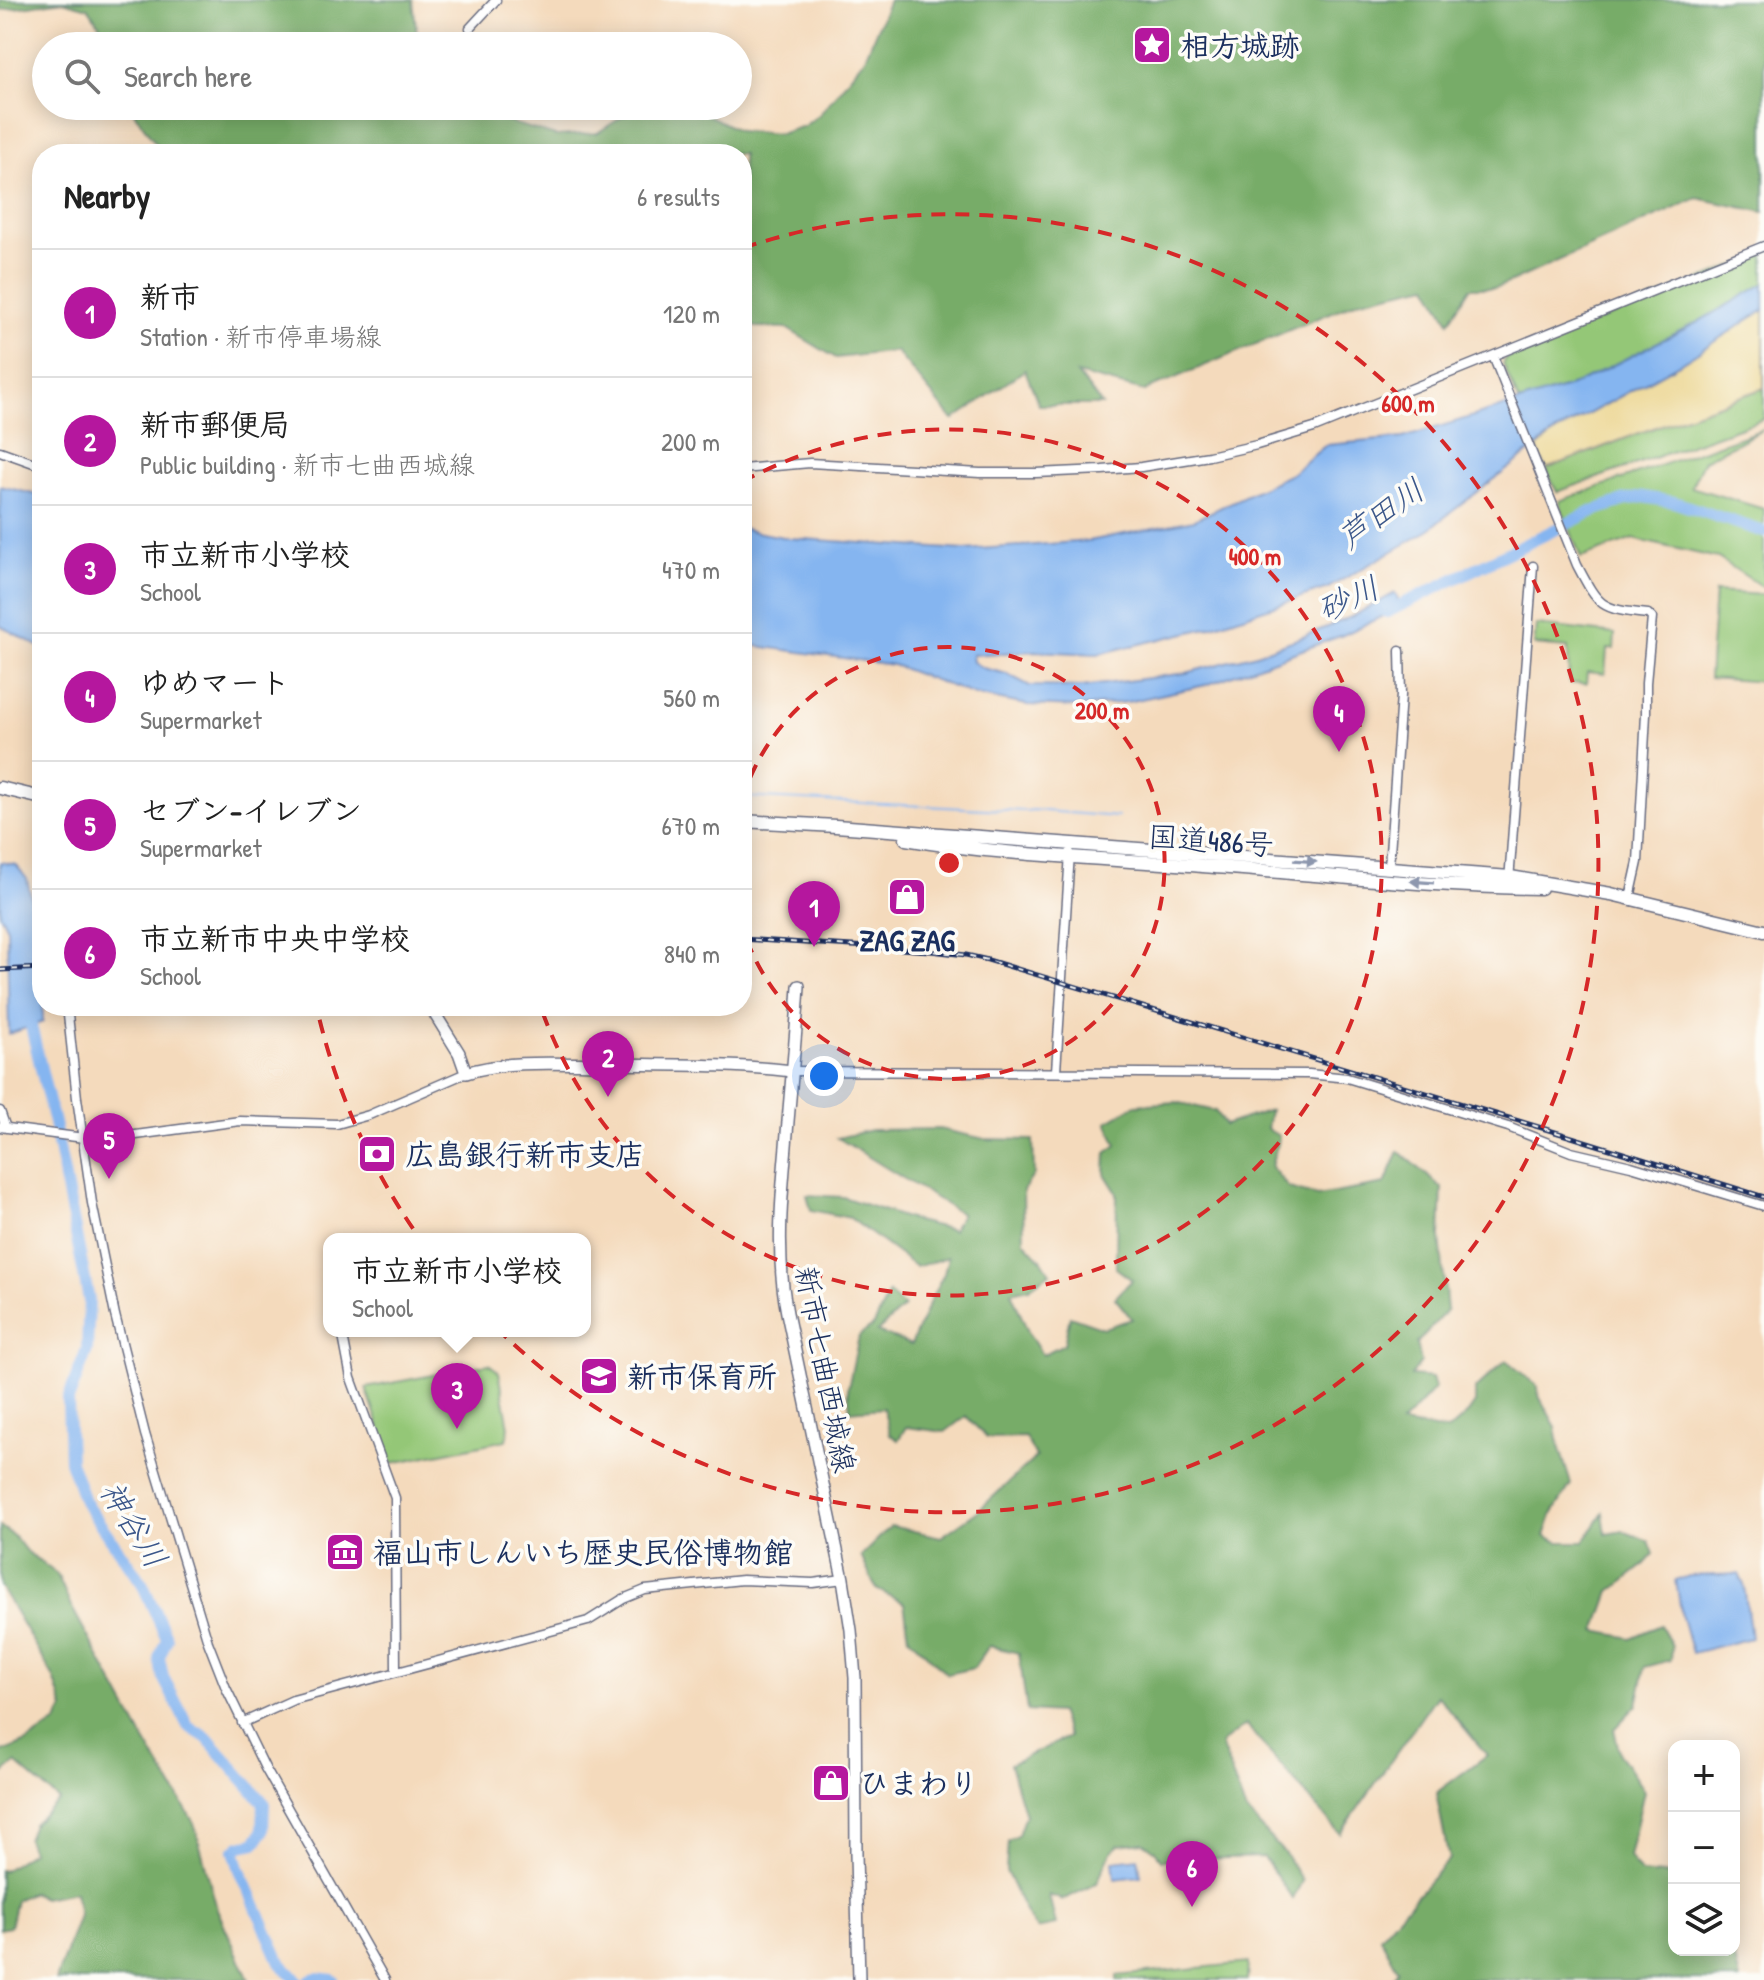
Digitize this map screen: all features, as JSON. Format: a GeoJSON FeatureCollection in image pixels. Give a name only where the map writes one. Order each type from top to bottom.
{"type":"FeatureCollection","features":[{"type":"Feature","properties":{"kind":"highway"},"geometry":{"type":"LineString","coordinates":[[0,788],[32,796]]}},
{"type":"Feature","properties":{"kind":"highway","name":"国道486号"},"geometry":{"type":"LineString","coordinates":[[752,822],[836,826],[1070,850],[1584,889],[1764,931]]}},
{"type":"Feature","properties":{"kind":"highway","name":"国道486号"},"geometry":{"type":"LineString","coordinates":[[1070,850],[1389,867],[1509,882]]}},
{"type":"Feature","properties":{"kind":"main road","name":"新市七曲西城線"},"geometry":{"type":"LineString","coordinates":[[799,986],[779,1247],[782,1289],[851,1630],[855,1678],[859,1980]]}},
{"type":"Feature","properties":{"kind":"main road"},"geometry":{"type":"LineString","coordinates":[[436,1016],[459,1053],[466,1073],[499,1065],[568,1064],[752,1066],[792,1071]]}},
{"type":"Feature","properties":{"kind":"street"},"geometry":{"type":"LineString","coordinates":[[470,28],[496,0]]}},
{"type":"Feature","properties":{"kind":"street"},"geometry":{"type":"LineString","coordinates":[[752,468],[810,463],[980,473],[1036,473],[1187,461],[1314,428],[1495,359],[1764,246]]}},
{"type":"Feature","properties":{"kind":"street"},"geometry":{"type":"LineString","coordinates":[[1495,359],[1577,565],[1593,595],[1606,606],[1619,611],[1648,614],[1652,618],[1638,862],[1630,898]]}},
{"type":"Feature","properties":{"kind":"street"},"geometry":{"type":"LineString","coordinates":[[0,451],[32,462]]}},
{"type":"Feature","properties":{"kind":"street"},"geometry":{"type":"LineString","coordinates":[[1509,882],[1533,566]]}},
{"type":"Feature","properties":{"kind":"street"},"geometry":{"type":"LineString","coordinates":[[1389,867],[1401,695],[1400,651]]}},
{"type":"Feature","properties":{"kind":"street"},"geometry":{"type":"LineString","coordinates":[[1056,1071],[1070,850]]}},
{"type":"Feature","properties":{"kind":"street"},"geometry":{"type":"LineString","coordinates":[[68,1016],[79,1138],[115,1315],[145,1434],[208,1642],[242,1723],[385,1980]]}},
{"type":"Feature","properties":{"kind":"street"},"geometry":{"type":"LineString","coordinates":[[792,1071],[1309,1074],[1347,1078],[1508,1127],[1571,1152],[1631,1166],[1764,1206]]}},
{"type":"Feature","properties":{"kind":"street"},"geometry":{"type":"LineString","coordinates":[[0,1111],[3,1128],[79,1138],[121,1137],[240,1121],[337,1124],[369,1115],[466,1073]]}},
{"type":"Feature","properties":{"kind":"street"},"geometry":{"type":"LineString","coordinates":[[343,1337],[351,1378],[395,1498],[396,1672]]}},
{"type":"Feature","properties":{"kind":"street"},"geometry":{"type":"LineString","coordinates":[[242,1723],[293,1700],[588,1621],[623,1599],[645,1590],[742,1580],[813,1583],[843,1579]]}},
{"type":"Feature","properties":{"kind":"green space"},"geometry":{"type":"Polygon","coordinates":[[[0,0],[413,0],[416,32],[104,32],[88,8],[63,1],[0,10],[0,0]]]}},
{"type":"Feature","properties":{"kind":"green space"},"geometry":{"type":"Polygon","coordinates":[[[889,0],[1764,0],[1764,212],[1697,198],[1511,282],[1495,288],[1470,288],[1449,322],[1428,285],[1361,300],[1144,391],[1077,374],[1102,405],[1039,405],[1025,370],[953,420],[896,351],[836,358],[786,328],[752,326],[752,144],[156,144],[139,120],[502,120],[556,136],[597,133],[617,120],[718,120],[739,131],[779,134],[804,126],[820,114],[865,58],[889,0]]]}},
{"type":"Feature","properties":{"kind":"green space"},"geometry":{"type":"Polygon","coordinates":[[[1764,254],[1764,284],[1696,323],[1574,385],[1519,402],[1503,364],[1506,358],[1764,254]]]}},
{"type":"Feature","properties":{"kind":"green space"},"geometry":{"type":"Polygon","coordinates":[[[1764,388],[1764,419],[1557,492],[1546,469],[1634,435],[1764,388]]]}},
{"type":"Feature","properties":{"kind":"green space"},"geometry":{"type":"Polygon","coordinates":[[[1764,429],[1704,460],[1691,487],[1764,509],[1764,588],[1718,558],[1633,539],[1581,558],[1559,501],[1764,429]]]}},
{"type":"Feature","properties":{"kind":"green space"},"geometry":{"type":"Polygon","coordinates":[[[1715,592],[1764,595],[1764,682],[1709,678],[1715,592]]]}},
{"type":"Feature","properties":{"kind":"green space"},"geometry":{"type":"Polygon","coordinates":[[[1536,625],[1615,634],[1614,649],[1607,649],[1605,674],[1587,672],[1586,684],[1569,683],[1568,648],[1534,645],[1536,625]]]}},
{"type":"Feature","properties":{"kind":"green space"},"geometry":{"type":"Polygon","coordinates":[[[1176,1102],[1215,1111],[1225,1125],[1270,1110],[1267,1129],[1279,1136],[1271,1167],[1289,1188],[1317,1196],[1385,1184],[1399,1151],[1442,1188],[1440,1237],[1447,1310],[1417,1343],[1421,1362],[1411,1376],[1432,1378],[1435,1388],[1401,1424],[1448,1431],[1475,1403],[1475,1389],[1506,1360],[1536,1385],[1556,1427],[1571,1484],[1553,1513],[1545,1536],[1559,1542],[1584,1542],[1603,1513],[1606,1534],[1623,1531],[1649,1541],[1654,1554],[1610,1592],[1596,1631],[1631,1638],[1661,1625],[1672,1646],[1671,1660],[1645,1667],[1637,1705],[1614,1729],[1620,1755],[1644,1791],[1629,1857],[1640,1873],[1668,1875],[1668,1956],[1734,1956],[1740,1980],[1392,1980],[1398,1970],[1380,1937],[1449,1859],[1436,1793],[1487,1755],[1437,1695],[1340,1834],[1246,1725],[1221,1744],[1245,1810],[1286,1855],[1302,1881],[1293,1899],[1263,1857],[1161,1860],[1156,1851],[1143,1842],[1119,1845],[1111,1852],[1097,1883],[1063,1900],[1049,1895],[1056,1925],[1037,1929],[1027,1916],[1006,1871],[1008,1841],[1018,1835],[1025,1815],[1010,1764],[1069,1737],[1059,1713],[1027,1711],[1019,1653],[989,1646],[974,1668],[947,1674],[909,1637],[904,1603],[876,1589],[861,1556],[891,1526],[941,1537],[978,1511],[1036,1457],[1025,1437],[987,1438],[966,1416],[945,1432],[906,1427],[898,1440],[890,1434],[883,1408],[850,1411],[848,1388],[859,1336],[874,1325],[889,1293],[904,1307],[877,1332],[911,1345],[944,1274],[948,1257],[916,1267],[850,1218],[811,1210],[807,1195],[843,1197],[953,1230],[961,1214],[838,1138],[871,1130],[939,1129],[985,1139],[1033,1140],[1034,1174],[1023,1191],[1024,1241],[1050,1273],[1029,1288],[1011,1292],[1042,1355],[1064,1344],[1070,1316],[1104,1328],[1132,1319],[1115,1298],[1132,1280],[1116,1268],[1117,1193],[1105,1174],[1106,1153],[1117,1145],[1107,1122],[1136,1105],[1176,1102]]]}},
{"type":"Feature","properties":{"kind":"green space"},"geometry":{"type":"Polygon","coordinates":[[[489,1364],[499,1372],[509,1427],[506,1440],[392,1463],[366,1388],[489,1364]]]}},
{"type":"Feature","properties":{"kind":"green space"},"geometry":{"type":"Polygon","coordinates":[[[0,1526],[57,1574],[70,1604],[141,1734],[194,1823],[217,1909],[249,1980],[56,1980],[79,1915],[75,1892],[43,1898],[32,1892],[16,1900],[10,1927],[0,1929],[0,1870],[32,1852],[27,1839],[33,1824],[59,1800],[16,1763],[0,1776],[0,1753],[27,1742],[57,1722],[64,1709],[54,1678],[0,1586],[0,1526]]]}},
{"type":"Feature","properties":{"kind":"green space"},"geometry":{"type":"Polygon","coordinates":[[[1248,1963],[1247,1980],[1117,1980],[1117,1976],[1248,1963]]]}},
{"type":"Feature","properties":{"kind":"sand"},"geometry":{"type":"Polygon","coordinates":[[[1764,310],[1764,388],[1546,469],[1537,448],[1556,432],[1679,364],[1764,310]]]}},
{"type":"Feature","properties":{"kind":"water","name":"芦田川"},"geometry":{"type":"Polygon","coordinates":[[[1764,284],[1764,310],[1679,364],[1556,432],[1424,533],[1328,588],[1207,628],[1098,654],[1034,651],[972,655],[973,662],[983,668],[1007,674],[1030,686],[1082,687],[1186,673],[1256,654],[1351,617],[1395,593],[1402,607],[1343,635],[1206,685],[1127,702],[1079,707],[1027,705],[975,695],[893,665],[752,645],[752,531],[789,538],[965,550],[1089,541],[1194,520],[1291,474],[1326,445],[1403,438],[1574,385],[1696,323],[1764,284]]]}},
{"type":"Feature","properties":{"kind":"water"},"geometry":{"type":"Polygon","coordinates":[[[0,486],[32,494],[32,643],[0,626],[0,486]]]}},
{"type":"Feature","properties":{"kind":"water"},"geometry":{"type":"Polygon","coordinates":[[[0,862],[16,865],[27,879],[32,903],[32,1016],[43,1016],[43,1022],[9,1034],[7,928],[0,914],[0,862]]]}},
{"type":"Feature","properties":{"kind":"water"},"geometry":{"type":"Polygon","coordinates":[[[1739,1574],[1744,1585],[1751,1638],[1692,1653],[1676,1581],[1689,1576],[1739,1574]]]}},
{"type":"Feature","properties":{"kind":"water"},"geometry":{"type":"Polygon","coordinates":[[[1138,1858],[1141,1876],[1115,1879],[1113,1861],[1138,1858]]]}},
{"type":"Feature","properties":{"kind":"waterway","name":"砂川"},"geometry":{"type":"LineString","coordinates":[[1387,612],[1593,511],[1626,500],[1643,497],[1674,502],[1764,532]]}},
{"type":"Feature","properties":{"kind":"waterway"},"geometry":{"type":"LineString","coordinates":[[752,797],[1033,810],[1118,817]]}},
{"type":"Feature","properties":{"kind":"waterway","name":"神谷川"},"geometry":{"type":"LineString","coordinates":[[31,1013],[31,1026],[54,1123],[89,1300],[87,1350],[68,1400],[70,1461],[84,1501],[142,1583],[167,1639],[159,1658],[163,1677],[188,1726],[207,1738],[264,1803],[263,1832],[255,1843],[240,1846],[234,1851],[281,1964],[297,1980]]}},
{"type":"Feature","properties":{"kind":"waterway","name":"神谷川"},"geometry":{"type":"LineString","coordinates":[[310,1980],[333,1980]]}},
{"type":"Feature","properties":{"kind":"railway"},"geometry":{"type":"LineString","coordinates":[[752,940],[931,951],[988,960],[1764,1197]]}},
{"type":"Feature","properties":{"kind":"railway"},"geometry":{"type":"LineString","coordinates":[[0,970],[32,968]]}},
{"type":"Feature","properties":{"kind":"place","name":"相方城跡"},"geometry":{"type":"Point","coordinates":[1152,45]}},
{"type":"Feature","properties":{"kind":"place","name":"ゆめマート"},"geometry":{"type":"Point","coordinates":[1339,752]}},
{"type":"Feature","properties":{"kind":"place","name":"ZAG ZAG"},"geometry":{"type":"Point","coordinates":[907,897]}},
{"type":"Feature","properties":{"kind":"place","name":"新市"},"geometry":{"type":"Point","coordinates":[814,947]}},
{"type":"Feature","properties":{"kind":"place","name":"新市郵便局"},"geometry":{"type":"Point","coordinates":[608,1097]}},
{"type":"Feature","properties":{"kind":"place","name":"広島銀行新市支店"},"geometry":{"type":"Point","coordinates":[377,1154]}},
{"type":"Feature","properties":{"kind":"place","name":"セブン-イレブン"},"geometry":{"type":"Point","coordinates":[109,1179]}},
{"type":"Feature","properties":{"kind":"place","name":"新市保育所"},"geometry":{"type":"Point","coordinates":[599,1376]}},
{"type":"Feature","properties":{"kind":"place","name":"市立新市小学校"},"geometry":{"type":"Point","coordinates":[457,1429]}},
{"type":"Feature","properties":{"kind":"place","name":"福山市しんいち歴史民俗博物館"},"geometry":{"type":"Point","coordinates":[345,1552]}},
{"type":"Feature","properties":{"kind":"place","name":"ひまわり"},"geometry":{"type":"Point","coordinates":[831,1783]}},
{"type":"Feature","properties":{"kind":"place","name":"市立新市中央中学校"},"geometry":{"type":"Point","coordinates":[1192,1907]}}]}
